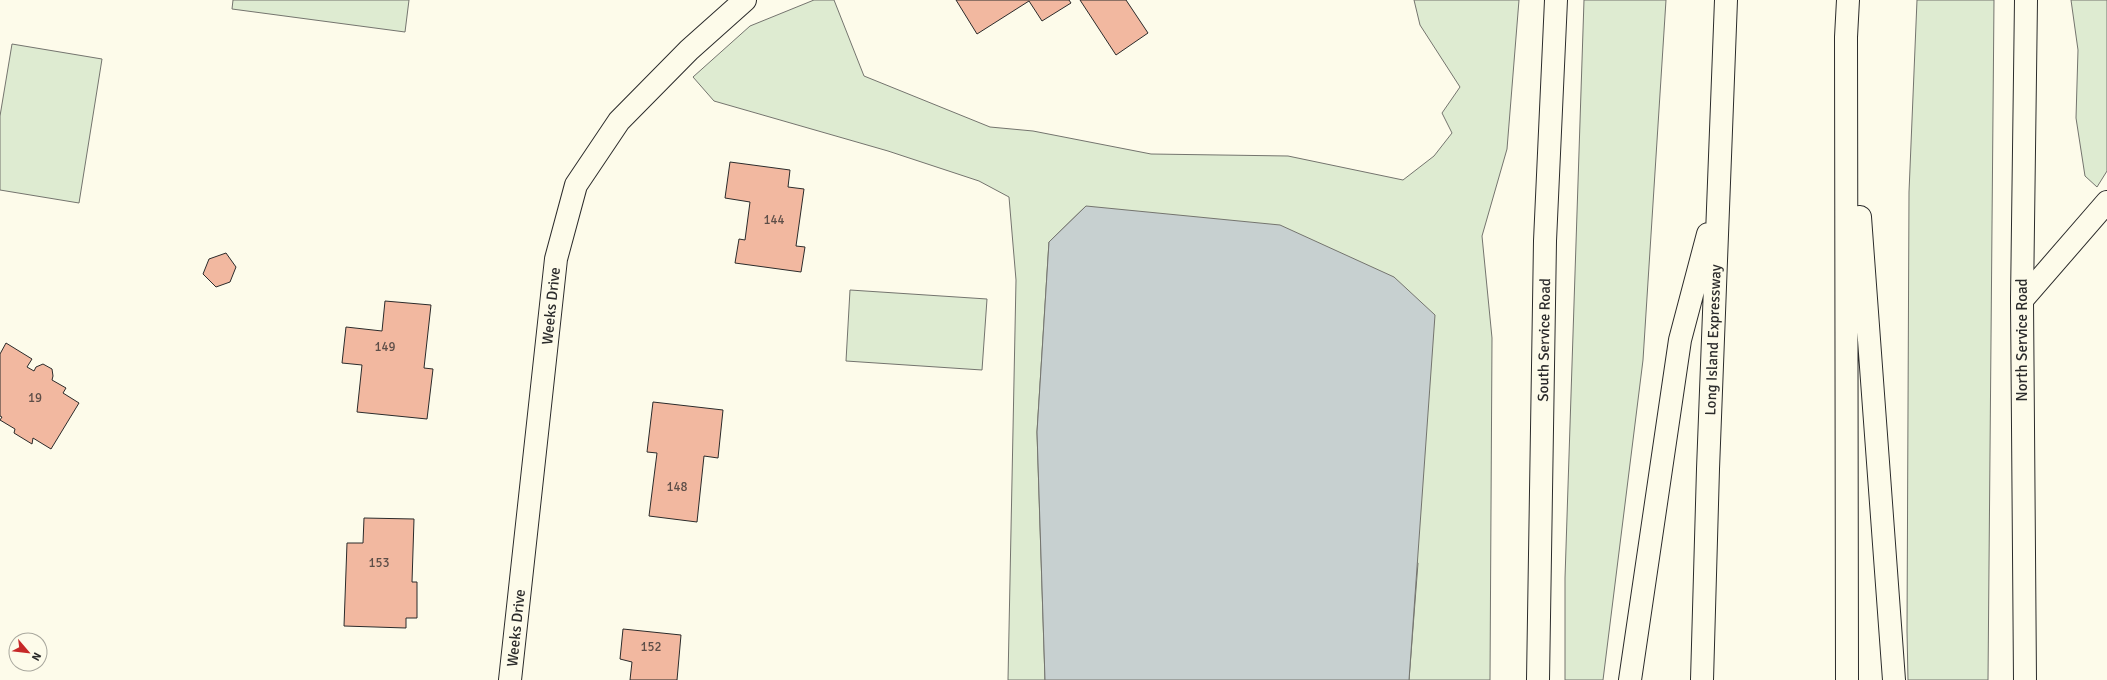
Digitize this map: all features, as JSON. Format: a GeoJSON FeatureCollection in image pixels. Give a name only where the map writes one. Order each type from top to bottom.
{"type":"FeatureCollection","features":[{"type":"Feature","properties":{"kind":"main road","name":"Weeks Drive"},"geometry":{"type":"LineString","coordinates":[[510,680],[556,259],[576,185],[618,121],[689,50],[745,0]]}},
{"type":"Feature","properties":{"kind":"main road","name":"South Service Road"},"geometry":{"type":"LineString","coordinates":[[1538,680],[1545,242],[1556,0]]}},
{"type":"Feature","properties":{"kind":"main road","name":"Long Island Expressway"},"geometry":{"type":"LineString","coordinates":[[1702,680],[1717,196],[1726,0]]}},
{"type":"Feature","properties":{"kind":"main road"},"geometry":{"type":"LineString","coordinates":[[1847,680],[1846,37],[1848,0]]}},
{"type":"Feature","properties":{"kind":"main road","name":"North Service Road"},"geometry":{"type":"LineString","coordinates":[[2025,680],[2022,300],[2026,0]]}},
{"type":"Feature","properties":{"kind":"main road"},"geometry":{"type":"LineString","coordinates":[[1846,37],[1894,680]]}},
{"type":"Feature","properties":{"kind":"main road"},"geometry":{"type":"LineString","coordinates":[[1630,680],[1680,340],[1717,196]]}},
{"type":"Feature","properties":{"kind":"main road"},"geometry":{"type":"LineString","coordinates":[[2022,300],[2107,202]]}},
{"type":"Feature","properties":{"kind":"green space"},"geometry":{"type":"Polygon","coordinates":[[[233,0],[409,0],[405,32],[232,9],[233,0]]]}},
{"type":"Feature","properties":{"kind":"green space"},"geometry":{"type":"Polygon","coordinates":[[[814,0],[834,0],[864,76],[990,127],[1033,131],[1151,154],[1288,156],[1403,180],[1434,156],[1452,133],[1442,113],[1460,87],[1420,25],[1414,0],[1519,0],[1507,149],[1482,236],[1492,338],[1490,680],[1409,680],[1418,563],[1086,206],[1049,242],[1037,432],[1045,680],[1008,680],[1016,280],[1009,197],[979,181],[888,151],[714,101],[693,77],[750,26],[814,0]]]}},
{"type":"Feature","properties":{"kind":"green space"},"geometry":{"type":"Polygon","coordinates":[[[1584,0],[1666,0],[1643,360],[1603,680],[1565,680],[1565,578],[1584,0]]]}},
{"type":"Feature","properties":{"kind":"green space"},"geometry":{"type":"Polygon","coordinates":[[[1917,0],[1994,0],[1988,680],[1908,680],[1909,192],[1917,0]]]}},
{"type":"Feature","properties":{"kind":"green space"},"geometry":{"type":"Polygon","coordinates":[[[2071,0],[2107,0],[2107,171],[2097,187],[2085,176],[2076,118],[2078,50],[2071,0]]]}},
{"type":"Feature","properties":{"kind":"green space"},"geometry":{"type":"Polygon","coordinates":[[[12,44],[102,59],[79,203],[0,190],[0,116],[12,44]]]}},
{"type":"Feature","properties":{"kind":"green space"},"geometry":{"type":"Polygon","coordinates":[[[850,290],[987,299],[982,370],[846,361],[850,290]]]}},
{"type":"Feature","properties":{"kind":"shaded area"},"geometry":{"type":"Polygon","coordinates":[[[1086,206],[1280,225],[1394,277],[1435,315],[1409,680],[1045,680],[1037,432],[1049,242],[1086,206]]]}},
{"type":"Feature","properties":{"kind":"building"},"geometry":{"type":"Polygon","coordinates":[[[956,0],[1069,0],[1071,3],[1042,21],[1029,1],[977,34],[956,0]]]}},
{"type":"Feature","properties":{"kind":"building"},"geometry":{"type":"Polygon","coordinates":[[[1080,0],[1126,0],[1148,33],[1116,55],[1080,0]]]}},
{"type":"Feature","properties":{"kind":"building"},"geometry":{"type":"Polygon","coordinates":[[[730,162],[790,170],[788,187],[804,189],[796,246],[805,247],[801,272],[735,263],[739,239],[745,240],[750,202],[725,198],[730,162]]]}},
{"type":"Feature","properties":{"kind":"building"},"geometry":{"type":"Polygon","coordinates":[[[226,253],[236,267],[230,282],[216,287],[203,274],[209,259],[226,253]]]}},
{"type":"Feature","properties":{"kind":"building"},"geometry":{"type":"Polygon","coordinates":[[[385,301],[431,305],[424,368],[433,369],[427,419],[357,412],[362,365],[342,363],[346,327],[382,331],[385,301]]]}},
{"type":"Feature","properties":{"kind":"building"},"geometry":{"type":"Polygon","coordinates":[[[6,343],[32,359],[27,367],[34,371],[36,367],[43,364],[52,369],[52,380],[66,388],[63,393],[79,403],[51,449],[33,438],[32,444],[14,433],[15,429],[0,420],[2,417],[0,416],[0,354],[6,343]]]}},
{"type":"Feature","properties":{"kind":"building"},"geometry":{"type":"Polygon","coordinates":[[[653,402],[723,410],[718,458],[704,456],[697,522],[649,516],[657,453],[647,452],[653,402]]]}},
{"type":"Feature","properties":{"kind":"building"},"geometry":{"type":"Polygon","coordinates":[[[364,518],[414,519],[412,582],[417,582],[417,618],[406,618],[406,628],[344,626],[347,543],[363,543],[364,518]]]}},
{"type":"Feature","properties":{"kind":"building"},"geometry":{"type":"Polygon","coordinates":[[[623,629],[681,635],[677,680],[630,680],[632,662],[620,659],[623,629]]]}}]}
